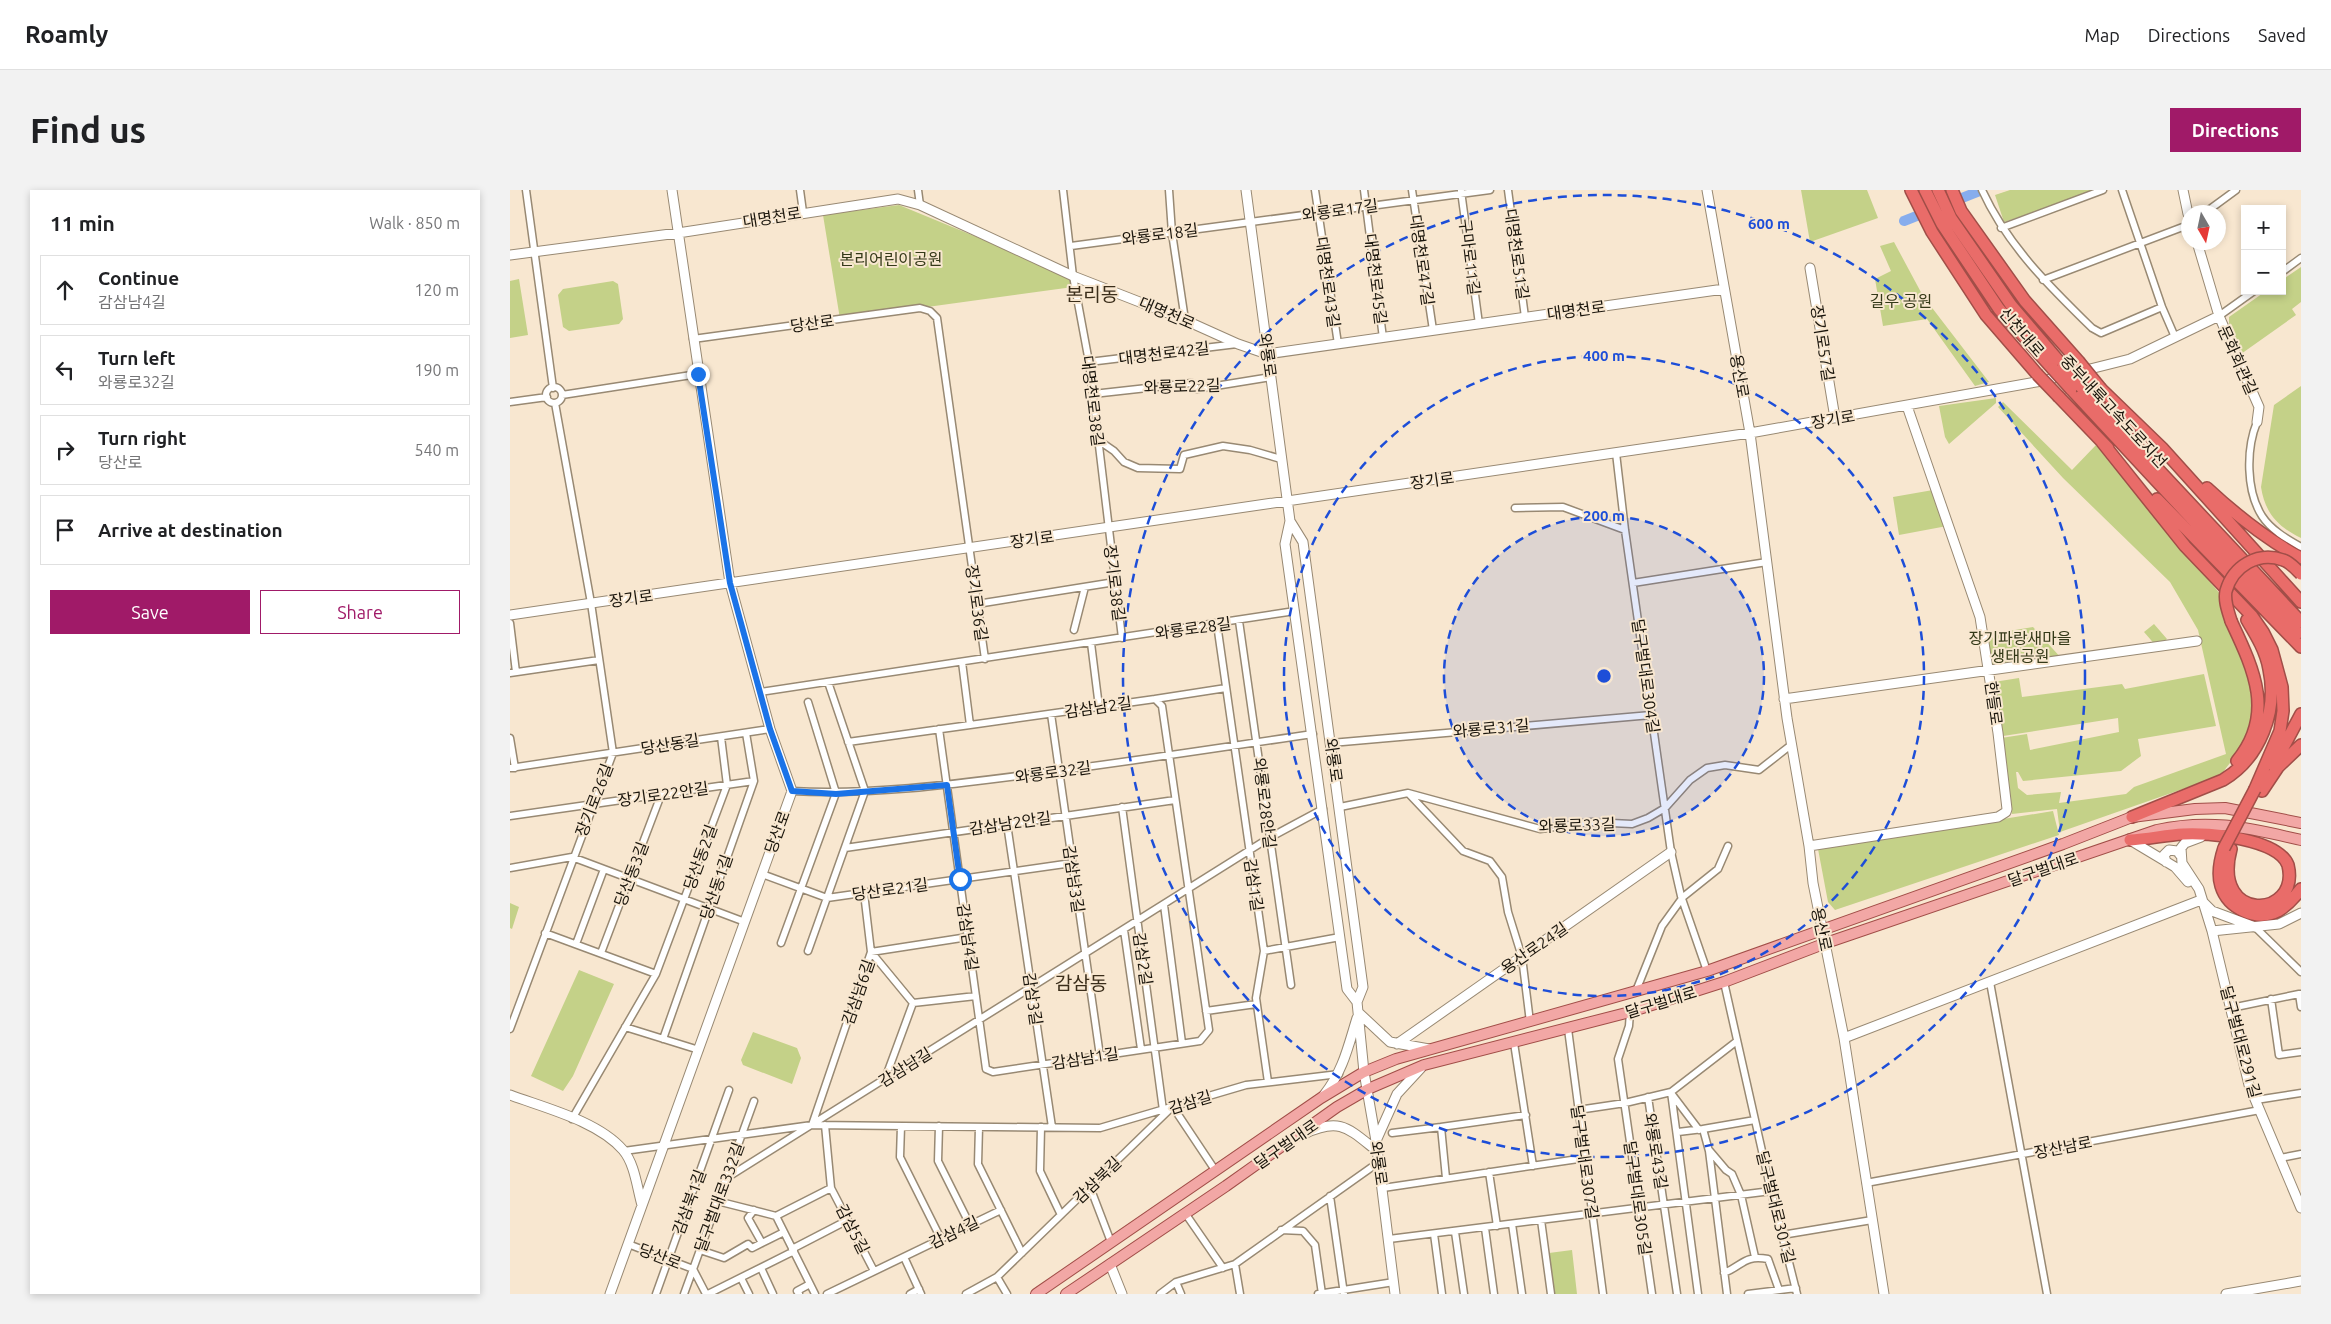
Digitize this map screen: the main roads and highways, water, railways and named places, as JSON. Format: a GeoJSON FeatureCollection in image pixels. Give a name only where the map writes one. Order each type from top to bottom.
{"type":"FeatureCollection","features":[{"type":"Feature","properties":{"kind":"highway","name":"신천대로"},"geometry":{"type":"LineString","coordinates":[[1911,190],[1916,203],[1947,221],[2025,301],[2101,389],[2162,448],[2301,602]]}},
{"type":"Feature","properties":{"kind":"highway","name":"신천대로"},"geometry":{"type":"LineString","coordinates":[[1952,190],[1947,221],[1986,316],[2037,374],[2301,647]]}},
{"type":"Feature","properties":{"kind":"highway","name":"중부내륙고속도로지선"},"geometry":{"type":"LineString","coordinates":[[1939,192],[1947,221]]}},
{"type":"Feature","properties":{"kind":"highway","name":"중부내륙고속도로지선"},"geometry":{"type":"LineString","coordinates":[[1927,194],[1947,221],[1999,309],[2058,368],[2301,636]]}},
{"type":"Feature","properties":{"kind":"highway","name":"중부내륙고속도로지선"},"geometry":{"type":"LineString","coordinates":[[2077,389],[2301,622]]}},
{"type":"Feature","properties":{"kind":"highway"},"geometry":{"type":"LineString","coordinates":[[2102,442],[2185,546],[2252,616],[2263,632],[2278,666],[2283,711],[2280,732],[2258,790]]}},
{"type":"Feature","properties":{"kind":"highway"},"geometry":{"type":"LineString","coordinates":[[2162,448],[2247,524],[2301,558]]}},
{"type":"Feature","properties":{"kind":"highway"},"geometry":{"type":"LineString","coordinates":[[2208,786],[2227,773],[2243,754],[2254,731],[2258,710],[2256,678],[2249,658],[2230,621],[2226,603],[2226,592],[2240,567],[2255,559],[2264,557],[2284,560],[2301,574]]}},
{"type":"Feature","properties":{"kind":"highway"},"geometry":{"type":"LineString","coordinates":[[2132,817],[2235,773],[2245,763],[2260,741],[2272,701],[2269,668],[2264,650],[2247,620],[2210,573]]}},
{"type":"Feature","properties":{"kind":"highway"},"geometry":{"type":"LineString","coordinates":[[2301,714],[2258,790],[2219,866],[2221,886],[2229,901],[2247,913],[2265,914],[2277,912],[2290,903],[2301,890]]}},
{"type":"Feature","properties":{"kind":"highway"},"geometry":{"type":"LineString","coordinates":[[2258,790],[2301,745]]}},
{"type":"Feature","properties":{"kind":"highway"},"geometry":{"type":"LineString","coordinates":[[2130,840],[2181,834],[2219,835],[2256,843],[2276,851],[2288,864],[2291,877],[2289,891],[2284,899],[2273,905],[2261,907],[2244,902],[2236,896],[2230,885],[2228,848]]}},
{"type":"Feature","properties":{"kind":"main road","name":"당산로"},"geometry":{"type":"LineString","coordinates":[[610,1294],[792,791],[770,729],[730,583],[672,190]]}},
{"type":"Feature","properties":{"kind":"main road","name":"와룡로"},"geometry":{"type":"LineString","coordinates":[[1246,190],[1290,521],[1285,544],[1313,734],[1347,989],[1357,1002]]}},
{"type":"Feature","properties":{"kind":"main road","name":"용산로"},"geometry":{"type":"LineString","coordinates":[[1707,190],[1750,433],[1784,699],[1809,846],[1812,884],[1823,928],[1844,1038],[1884,1294]]}},
{"type":"Feature","properties":{"kind":"main road"},"geometry":{"type":"LineString","coordinates":[[2183,190],[2186,205]]}},
{"type":"Feature","properties":{"kind":"main road","name":"대명천로"},"geometry":{"type":"LineString","coordinates":[[510,255],[678,233],[803,212],[898,199],[920,205],[1074,276],[1185,320],[1238,344],[1268,354],[1724,289]]}},
{"type":"Feature","properties":{"kind":"main road","name":"문화회관길"},"geometry":{"type":"LineString","coordinates":[[2198,250],[2219,316],[2259,407],[2257,422]]}},
{"type":"Feature","properties":{"kind":"main road","name":"장기로57길"},"geometry":{"type":"LineString","coordinates":[[1810,268],[1835,418]]}},
{"type":"Feature","properties":{"kind":"main road","name":"장기로"},"geometry":{"type":"LineString","coordinates":[[510,615],[1750,433],[1906,406],[2042,381],[2130,359],[2219,316]]}},
{"type":"Feature","properties":{"kind":"main road","name":"한들로"},"geometry":{"type":"LineString","coordinates":[[1809,846],[1998,817],[2006,812],[1990,671],[1980,617],[1906,406]]}},
{"type":"Feature","properties":{"kind":"main road","name":"와룡로"},"geometry":{"type":"LineString","coordinates":[[1290,521],[1304,542],[1340,807],[1363,987],[1357,1002],[1364,1072],[1383,1188],[1395,1294]]}},
{"type":"Feature","properties":{"kind":"main road"},"geometry":{"type":"LineString","coordinates":[[1784,699],[2197,641]]}},
{"type":"Feature","properties":{"kind":"main road","name":"달구벌대로"},"geometry":{"type":"LineString","coordinates":[[1036,1294],[1321,1098],[1364,1072],[1396,1059],[1635,993],[1707,971],[1823,928],[2063,844],[2132,817],[2195,809],[2225,808],[2301,823]]}},
{"type":"Feature","properties":{"kind":"main road","name":"달구벌대로"},"geometry":{"type":"LineString","coordinates":[[1067,1293],[1294,1139],[1337,1107],[1368,1089],[1424,1065],[1630,1012],[1724,982],[1826,943],[2157,830],[2185,824],[2224,824],[2301,840]]}},
{"type":"Feature","properties":{"kind":"main road"},"geometry":{"type":"LineString","coordinates":[[2181,856],[2182,848],[2192,839],[2219,835]]}},
{"type":"Feature","properties":{"kind":"main road"},"geometry":{"type":"LineString","coordinates":[[2130,840],[2175,867],[2212,911],[2255,927]]}},
{"type":"Feature","properties":{"kind":"main road"},"geometry":{"type":"LineString","coordinates":[[2166,862],[2164,855],[2169,850],[2177,851],[2181,856]]}},
{"type":"Feature","properties":{"kind":"main road","name":"용산로24길"},"geometry":{"type":"LineString","coordinates":[[1398,1044],[1671,852]]}},
{"type":"Feature","properties":{"kind":"main road","name":"달구벌대로291길"},"geometry":{"type":"LineString","coordinates":[[2181,856],[2182,863],[2199,889],[2212,931],[2249,1085],[2301,1205]]}},
{"type":"Feature","properties":{"kind":"main road"},"geometry":{"type":"LineString","coordinates":[[1844,1038],[2201,900]]}},
{"type":"Feature","properties":{"kind":"main road"},"geometry":{"type":"LineString","coordinates":[[2212,931],[2279,924],[2301,913]]}},
{"type":"Feature","properties":{"kind":"main road"},"geometry":{"type":"LineString","coordinates":[[1321,1098],[1339,1074],[1345,1060],[1358,1013],[1384,1039],[1398,1044],[1429,1049]]}},
{"type":"Feature","properties":{"kind":"main road"},"geometry":{"type":"LineString","coordinates":[[1376,1141],[1397,1094],[1424,1065]]}},
{"type":"Feature","properties":{"kind":"main road"},"geometry":{"type":"LineString","coordinates":[[510,1095],[600,1132],[624,1151],[642,1205]]}},
{"type":"Feature","properties":{"kind":"main road"},"geometry":{"type":"LineString","coordinates":[[1294,1139],[1330,1124],[1348,1130],[1377,1151]]}},
{"type":"Feature","properties":{"kind":"main road"},"geometry":{"type":"LineString","coordinates":[[1110,1264],[1122,1294]]}},
{"type":"Feature","properties":{"kind":"main road"},"geometry":{"type":"LineString","coordinates":[[1067,1293],[1068,1286],[1080,1278],[1074,1268]]}},
{"type":"Feature","properties":{"kind":"main road"},"geometry":{"type":"LineString","coordinates":[[2232,1294],[2301,1281]]}},
{"type":"Feature","properties":{"kind":"waterway"},"geometry":{"type":"LineString","coordinates":[[1904,221],[1982,190]]}},
{"type":"Feature","properties":{"kind":"district","name":"본리동"},"geometry":{"type":"Point","coordinates":[1092,294]}},
{"type":"Feature","properties":{"kind":"district","name":"감삼동"},"geometry":{"type":"Point","coordinates":[1081,983]}},
{"type":"Feature","properties":{"kind":"park label","name":"본리어린이공원"},"geometry":{"type":"Point","coordinates":[891,259]}},
{"type":"Feature","properties":{"kind":"park label","name":"길우 공원"},"geometry":{"type":"Point","coordinates":[1901,301]}},
{"type":"Feature","properties":{"kind":"park label","name":"장기파랑새마을 생태공원"},"geometry":{"type":"Point","coordinates":[2020,647]}}]}
